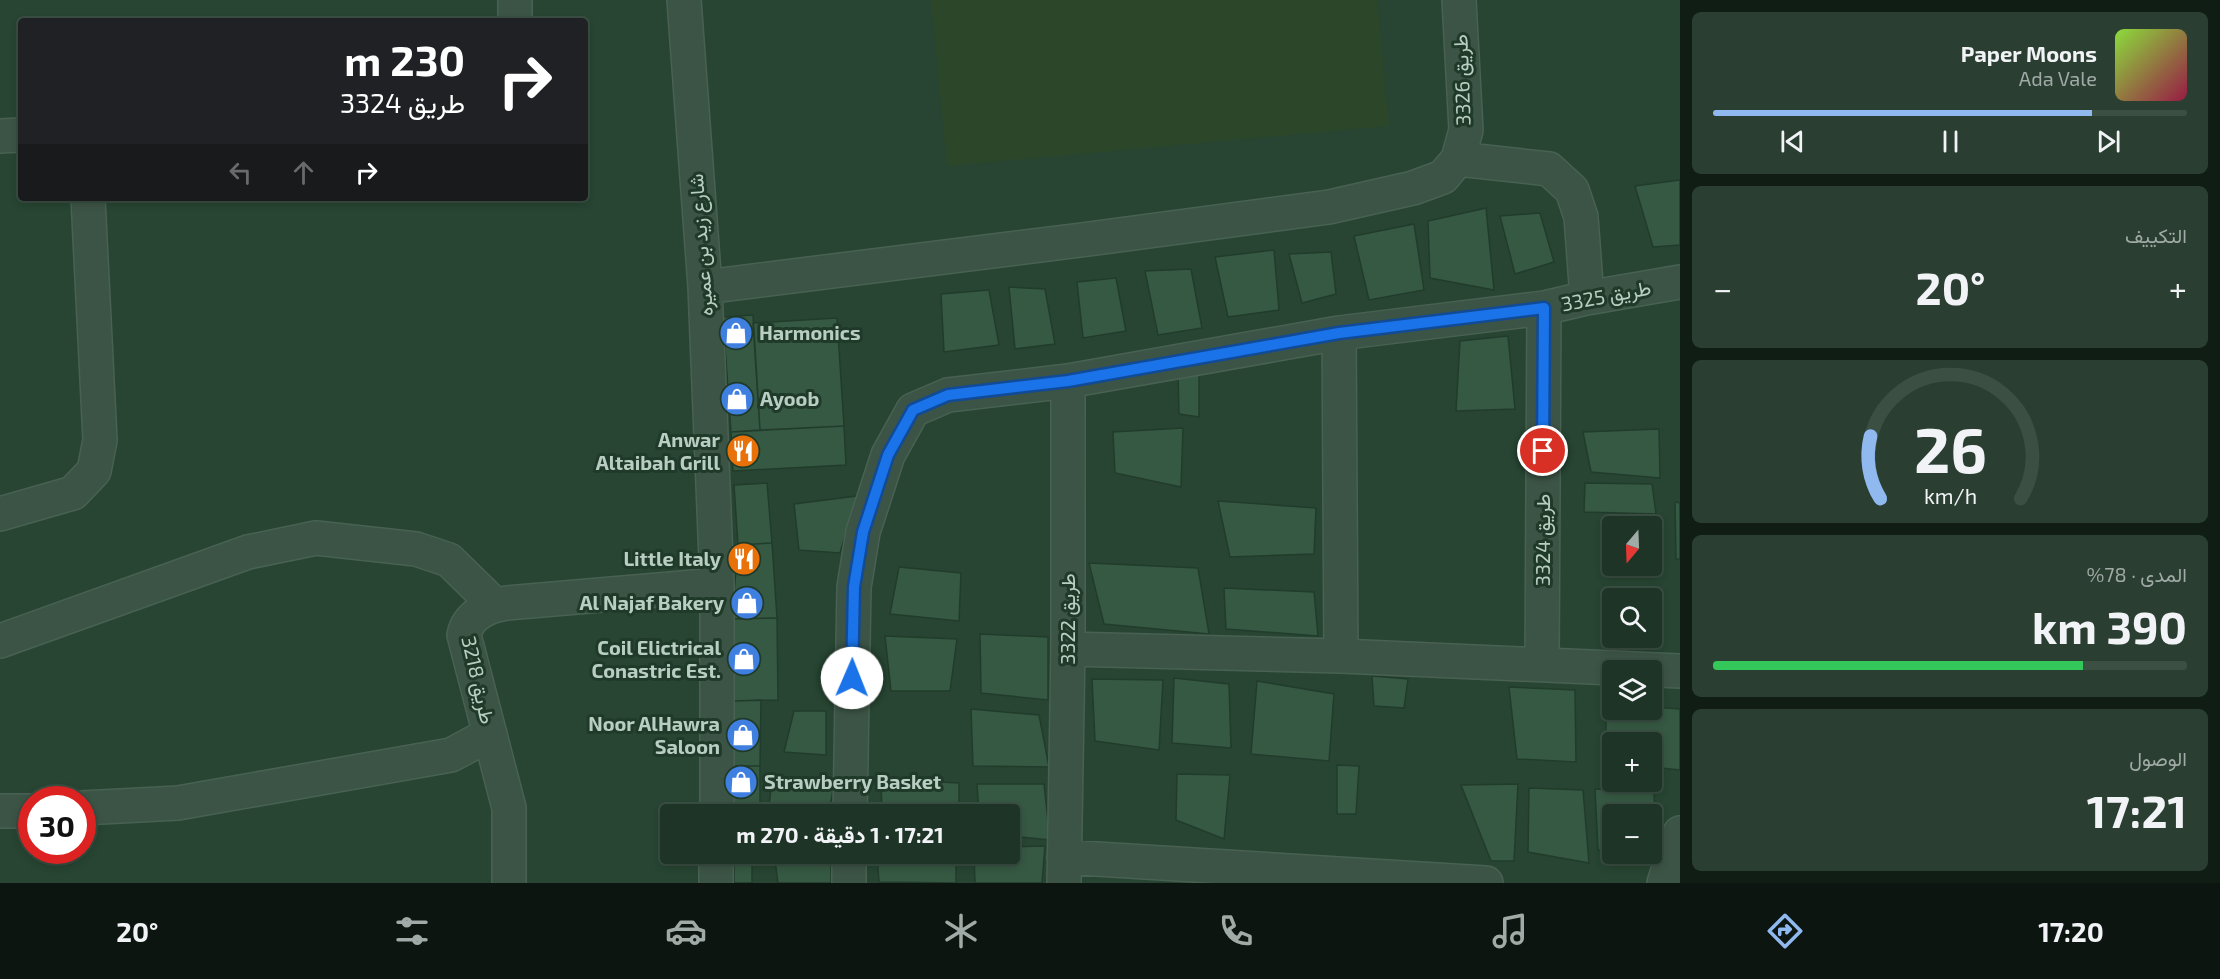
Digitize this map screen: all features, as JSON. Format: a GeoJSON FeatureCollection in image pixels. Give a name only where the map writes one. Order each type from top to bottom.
{"type":"FeatureCollection","features":[{"type":"Feature","properties":{"kind":"street"},"geometry":{"type":"LineString","coordinates":[[515,0],[515,18]]}},
{"type":"Feature","properties":{"kind":"street","name":"شارع زيد بن عميره"},"geometry":{"type":"LineString","coordinates":[[684,0],[705,287],[717,585],[717,804]]}},
{"type":"Feature","properties":{"kind":"street","name":"طريق 3326"},"geometry":{"type":"LineString","coordinates":[[1458,159],[1466,130],[1459,0]]}},
{"type":"Feature","properties":{"kind":"street"},"geometry":{"type":"LineString","coordinates":[[0,136],[18,135]]}},
{"type":"Feature","properties":{"kind":"street"},"geometry":{"type":"LineString","coordinates":[[705,287],[1329,207],[1443,177],[1458,159],[1549,169],[1572,190],[1581,217],[1587,298]]}},
{"type":"Feature","properties":{"kind":"street"},"geometry":{"type":"LineString","coordinates":[[0,514],[73,493],[94,471],[100,440],[88,201]]}},
{"type":"Feature","properties":{"kind":"street","name":"طريق 3325"},"geometry":{"type":"LineString","coordinates":[[850,804],[854,587],[863,532],[888,455],[913,410],[948,395],[1068,381],[1339,333],[1544,308],[1680,282]]}},
{"type":"Feature","properties":{"kind":"street","name":"طريق 3324"},"geometry":{"type":"LineString","coordinates":[[1542,664],[1544,308]]}},
{"type":"Feature","properties":{"kind":"street"},"geometry":{"type":"LineString","coordinates":[[1339,333],[1341,656]]}},
{"type":"Feature","properties":{"kind":"street","name":"طريق 3322"},"geometry":{"type":"LineString","coordinates":[[1068,381],[1068,649],[1064,870],[1486,883]]}},
{"type":"Feature","properties":{"kind":"street"},"geometry":{"type":"LineString","coordinates":[[0,641],[248,552],[316,538],[416,549],[449,560],[495,605]]}},
{"type":"Feature","properties":{"kind":"street","name":"طريق 3218"},"geometry":{"type":"LineString","coordinates":[[509,883],[509,808],[464,635],[466,626],[473,618],[495,605],[526,600],[717,585]]}},
{"type":"Feature","properties":{"kind":"street"},"geometry":{"type":"LineString","coordinates":[[1068,649],[1341,656],[1680,671]]}},
{"type":"Feature","properties":{"kind":"street"},"geometry":{"type":"LineString","coordinates":[[96,807],[178,803],[451,755],[490,734]]}},
{"type":"Feature","properties":{"kind":"street"},"geometry":{"type":"LineString","coordinates":[[0,811],[18,811]]}},
{"type":"Feature","properties":{"kind":"street"},"geometry":{"type":"LineString","coordinates":[[1664,883],[1680,833]]}},
{"type":"Feature","properties":{"kind":"street"},"geometry":{"type":"LineString","coordinates":[[716,864],[716,883]]}},
{"type":"Feature","properties":{"kind":"street"},"geometry":{"type":"LineString","coordinates":[[849,864],[849,883]]}},
{"type":"Feature","properties":{"kind":"green space"},"geometry":{"type":"Polygon","coordinates":[[[931,0],[1377,0],[1389,126],[947,166],[931,0]]]}},
{"type":"Feature","properties":{"kind":"building"},"geometry":{"type":"Polygon","coordinates":[[[1680,180],[1680,245],[1653,247],[1635,186],[1680,180]]]}},
{"type":"Feature","properties":{"kind":"building"},"geometry":{"type":"Polygon","coordinates":[[[1486,208],[1494,290],[1430,278],[1428,221],[1486,208]]]}},
{"type":"Feature","properties":{"kind":"building"},"geometry":{"type":"Polygon","coordinates":[[[1540,213],[1554,262],[1515,274],[1500,216],[1540,213]]]}},
{"type":"Feature","properties":{"kind":"building"},"geometry":{"type":"Polygon","coordinates":[[[1414,224],[1424,290],[1369,300],[1354,236],[1414,224]]]}},
{"type":"Feature","properties":{"kind":"building"},"geometry":{"type":"Polygon","coordinates":[[[1274,250],[1279,310],[1228,317],[1215,257],[1274,250]]]}},
{"type":"Feature","properties":{"kind":"building"},"geometry":{"type":"Polygon","coordinates":[[[1331,252],[1336,294],[1302,303],[1289,254],[1331,252]]]}},
{"type":"Feature","properties":{"kind":"building"},"geometry":{"type":"Polygon","coordinates":[[[1191,269],[1202,328],[1158,335],[1145,271],[1191,269]]]}},
{"type":"Feature","properties":{"kind":"building"},"geometry":{"type":"Polygon","coordinates":[[[1116,278],[1126,331],[1083,338],[1077,282],[1116,278]]]}},
{"type":"Feature","properties":{"kind":"building"},"geometry":{"type":"Polygon","coordinates":[[[1009,287],[1045,289],[1055,344],[1015,349],[1009,287]]]}},
{"type":"Feature","properties":{"kind":"building"},"geometry":{"type":"Polygon","coordinates":[[[989,290],[999,345],[944,352],[941,294],[989,290]]]}},
{"type":"Feature","properties":{"kind":"building"},"geometry":{"type":"Polygon","coordinates":[[[753,315],[760,430],[731,432],[723,317],[753,315]]]}},
{"type":"Feature","properties":{"kind":"building"},"geometry":{"type":"Polygon","coordinates":[[[837,318],[844,426],[760,430],[753,323],[837,318]]]}},
{"type":"Feature","properties":{"kind":"building"},"geometry":{"type":"Polygon","coordinates":[[[1508,336],[1515,409],[1456,411],[1460,341],[1508,336]]]}},
{"type":"Feature","properties":{"kind":"building"},"geometry":{"type":"Polygon","coordinates":[[[1199,372],[1199,417],[1179,414],[1178,373],[1199,372]]]}},
{"type":"Feature","properties":{"kind":"building"},"geometry":{"type":"Polygon","coordinates":[[[844,426],[846,465],[733,471],[731,432],[844,426]]]}},
{"type":"Feature","properties":{"kind":"building"},"geometry":{"type":"Polygon","coordinates":[[[1183,428],[1181,487],[1115,473],[1113,432],[1183,428]]]}},
{"type":"Feature","properties":{"kind":"building"},"geometry":{"type":"Polygon","coordinates":[[[1659,429],[1660,478],[1591,472],[1583,432],[1659,429]]]}},
{"type":"Feature","properties":{"kind":"building"},"geometry":{"type":"Polygon","coordinates":[[[767,483],[772,543],[738,545],[734,485],[767,483]]]}},
{"type":"Feature","properties":{"kind":"building"},"geometry":{"type":"Polygon","coordinates":[[[1585,483],[1652,484],[1656,514],[1584,512],[1585,483]]]}},
{"type":"Feature","properties":{"kind":"building"},"geometry":{"type":"Polygon","coordinates":[[[857,496],[840,553],[799,550],[794,504],[857,496]]]}},
{"type":"Feature","properties":{"kind":"building"},"geometry":{"type":"Polygon","coordinates":[[[1218,501],[1316,508],[1314,554],[1230,557],[1218,501]]]}},
{"type":"Feature","properties":{"kind":"building"},"geometry":{"type":"Polygon","coordinates":[[[1675,502],[1680,503],[1680,559],[1676,559],[1675,502]]]}},
{"type":"Feature","properties":{"kind":"building"},"geometry":{"type":"Polygon","coordinates":[[[772,543],[777,618],[732,619],[738,545],[772,543]]]}},
{"type":"Feature","properties":{"kind":"building"},"geometry":{"type":"Polygon","coordinates":[[[1089,563],[1198,568],[1209,634],[1104,624],[1089,563]]]}},
{"type":"Feature","properties":{"kind":"building"},"geometry":{"type":"Polygon","coordinates":[[[899,567],[961,573],[959,621],[890,614],[899,567]]]}},
{"type":"Feature","properties":{"kind":"building"},"geometry":{"type":"Polygon","coordinates":[[[1224,588],[1314,592],[1318,636],[1226,629],[1224,588]]]}},
{"type":"Feature","properties":{"kind":"building"},"geometry":{"type":"Polygon","coordinates":[[[777,618],[778,700],[734,701],[732,619],[777,618]]]}},
{"type":"Feature","properties":{"kind":"building"},"geometry":{"type":"Polygon","coordinates":[[[980,634],[1048,637],[1048,700],[981,693],[980,634]]]}},
{"type":"Feature","properties":{"kind":"building"},"geometry":{"type":"Polygon","coordinates":[[[885,636],[957,639],[950,691],[891,691],[885,636]]]}},
{"type":"Feature","properties":{"kind":"building"},"geometry":{"type":"Polygon","coordinates":[[[1372,676],[1408,679],[1404,708],[1374,706],[1372,676]]]}},
{"type":"Feature","properties":{"kind":"building"},"geometry":{"type":"Polygon","coordinates":[[[1174,678],[1229,684],[1231,748],[1172,743],[1174,678]]]}},
{"type":"Feature","properties":{"kind":"building"},"geometry":{"type":"Polygon","coordinates":[[[1092,679],[1163,680],[1159,750],[1095,741],[1092,679]]]}},
{"type":"Feature","properties":{"kind":"building"},"geometry":{"type":"Polygon","coordinates":[[[1257,681],[1334,694],[1329,761],[1251,754],[1257,681]]]}},
{"type":"Feature","properties":{"kind":"building"},"geometry":{"type":"Polygon","coordinates":[[[1509,687],[1575,690],[1576,762],[1517,759],[1509,687]]]}},
{"type":"Feature","properties":{"kind":"building"},"geometry":{"type":"Polygon","coordinates":[[[761,700],[760,766],[734,766],[734,701],[761,700]]]}},
{"type":"Feature","properties":{"kind":"building"},"geometry":{"type":"Polygon","coordinates":[[[1662,708],[1680,709],[1680,770],[1662,768],[1662,732],[1606,732],[1606,720],[1662,720],[1662,708]]]}},
{"type":"Feature","properties":{"kind":"building"},"geometry":{"type":"Polygon","coordinates":[[[971,709],[1039,715],[1049,767],[973,766],[971,709]]]}},
{"type":"Feature","properties":{"kind":"building"},"geometry":{"type":"Polygon","coordinates":[[[794,711],[826,711],[826,755],[784,752],[794,711]]]}},
{"type":"Feature","properties":{"kind":"building"},"geometry":{"type":"Polygon","coordinates":[[[1337,765],[1359,766],[1356,814],[1337,814],[1337,765]]]}},
{"type":"Feature","properties":{"kind":"building"},"geometry":{"type":"Polygon","coordinates":[[[734,766],[760,766],[760,804],[734,804],[734,766]]]}},
{"type":"Feature","properties":{"kind":"building"},"geometry":{"type":"Polygon","coordinates":[[[1177,774],[1230,775],[1224,839],[1176,820],[1177,774]]]}},
{"type":"Feature","properties":{"kind":"building"},"geometry":{"type":"Polygon","coordinates":[[[881,779],[959,783],[959,804],[882,804],[881,779]]]}},
{"type":"Feature","properties":{"kind":"building"},"geometry":{"type":"Polygon","coordinates":[[[772,781],[834,783],[831,804],[769,804],[772,781]]]}},
{"type":"Feature","properties":{"kind":"building"},"geometry":{"type":"Polygon","coordinates":[[[977,784],[1044,784],[1050,840],[1020,837],[1020,804],[978,804],[977,784]]]}},
{"type":"Feature","properties":{"kind":"building"},"geometry":{"type":"Polygon","coordinates":[[[1518,784],[1514,861],[1491,861],[1461,785],[1518,784]]]}},
{"type":"Feature","properties":{"kind":"building"},"geometry":{"type":"Polygon","coordinates":[[[1529,788],[1583,790],[1589,863],[1528,852],[1529,788]]]}},
{"type":"Feature","properties":{"kind":"building"},"geometry":{"type":"Polygon","coordinates":[[[1595,789],[1602,789],[1602,792],[1654,792],[1654,804],[1602,804],[1602,851],[1598,850],[1595,789]]]}},
{"type":"Feature","properties":{"kind":"building"},"geometry":{"type":"Polygon","coordinates":[[[1045,846],[1042,883],[975,883],[974,864],[1020,864],[1020,847],[1045,846]]]}},
{"type":"Feature","properties":{"kind":"building"},"geometry":{"type":"Polygon","coordinates":[[[734,864],[752,864],[752,883],[734,883],[734,864]]]}},
{"type":"Feature","properties":{"kind":"building"},"geometry":{"type":"Polygon","coordinates":[[[776,864],[831,864],[831,883],[778,883],[776,864]]]}},
{"type":"Feature","properties":{"kind":"building"},"geometry":{"type":"Polygon","coordinates":[[[878,864],[956,864],[956,883],[879,882],[878,864]]]}},
{"type":"Feature","properties":{"kind":"place","name":"Harmonics"},"geometry":{"type":"Point","coordinates":[736,333]}},
{"type":"Feature","properties":{"kind":"place","name":"Ayoob"},"geometry":{"type":"Point","coordinates":[737,399]}},
{"type":"Feature","properties":{"kind":"place","name":"Anwar Altaibah Grill"},"geometry":{"type":"Point","coordinates":[743,451]}},
{"type":"Feature","properties":{"kind":"place","name":"Little Italy"},"geometry":{"type":"Point","coordinates":[744,559]}},
{"type":"Feature","properties":{"kind":"place","name":"Al Najaf Bakery"},"geometry":{"type":"Point","coordinates":[747,603]}},
{"type":"Feature","properties":{"kind":"place","name":"Coil Elictrical Conastric Est."},"geometry":{"type":"Point","coordinates":[744,659]}},
{"type":"Feature","properties":{"kind":"place","name":"Noor AlHawra Saloon"},"geometry":{"type":"Point","coordinates":[743,735]}},
{"type":"Feature","properties":{"kind":"place","name":"Strawberry Basket"},"geometry":{"type":"Point","coordinates":[741,782]}},
{"type":"Feature","properties":{"kind":"route"},"geometry":{"type":"LineString","coordinates":[[852,678],[854,587],[863,532],[888,455],[913,410],[948,395],[1068,381],[1339,333],[1544,308],[1543,451]]}}]}
